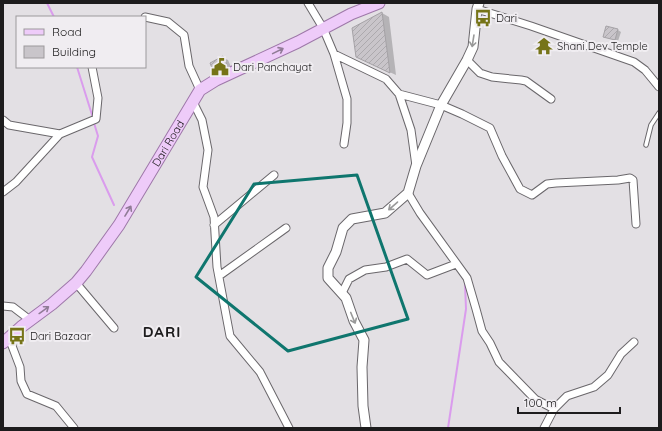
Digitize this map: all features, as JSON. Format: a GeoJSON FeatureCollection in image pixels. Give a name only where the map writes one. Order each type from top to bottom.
{"type":"FeatureCollection","features":[{"type":"Feature","properties":{"kind":"main road","name":"Dari Road"},"geometry":{"type":"LineString","coordinates":[[6,340],[52,304],[76,283],[86,271],[119,225],[200,90],[216,80],[298,42],[351,14],[379,3]]}},
{"type":"Feature","properties":{"kind":"street"},"geometry":{"type":"LineString","coordinates":[[308,3],[324,28],[334,54],[347,99],[347,123],[344,144]]}},
{"type":"Feature","properties":{"kind":"street"},"geometry":{"type":"LineString","coordinates":[[366,428],[363,406],[362,366],[364,340],[354,321],[346,298],[328,278],[328,268],[336,252],[343,228],[352,219],[386,213],[408,193],[416,166],[441,105],[467,60],[473,46],[478,6],[634,62],[645,70],[659,87]]}},
{"type":"Feature","properties":{"kind":"street"},"geometry":{"type":"LineString","coordinates":[[146,17],[168,22],[184,35],[189,66],[200,90]]}},
{"type":"Feature","properties":{"kind":"street"},"geometry":{"type":"LineString","coordinates":[[334,54],[386,79],[399,94],[410,130],[416,166]]}},
{"type":"Feature","properties":{"kind":"street"},"geometry":{"type":"LineString","coordinates":[[467,60],[480,73],[492,77],[526,81],[551,98]]}},
{"type":"Feature","properties":{"kind":"street"},"geometry":{"type":"LineString","coordinates":[[3,192],[16,182],[60,134],[96,119],[98,98],[92,68]]}},
{"type":"Feature","properties":{"kind":"street"},"geometry":{"type":"LineString","coordinates":[[399,94],[441,105],[490,128],[502,156],[520,189],[532,195],[547,184],[630,178],[633,180],[636,224]]}},
{"type":"Feature","properties":{"kind":"street"},"geometry":{"type":"LineString","coordinates":[[193,102],[202,120],[208,150],[203,187],[214,217],[217,267],[230,336],[260,372],[289,428]]}},
{"type":"Feature","properties":{"kind":"street"},"geometry":{"type":"LineString","coordinates":[[3,120],[9,125],[60,134]]}},
{"type":"Feature","properties":{"kind":"street"},"geometry":{"type":"LineString","coordinates":[[214,225],[274,175]]}},
{"type":"Feature","properties":{"kind":"street"},"geometry":{"type":"LineString","coordinates":[[408,193],[420,213],[466,278],[482,331],[490,343],[499,362],[535,399],[554,409]]}},
{"type":"Feature","properties":{"kind":"street"},"geometry":{"type":"LineString","coordinates":[[219,276],[286,228]]}},
{"type":"Feature","properties":{"kind":"street"},"geometry":{"type":"LineString","coordinates":[[342,293],[349,279],[365,270],[386,267],[406,259],[427,276],[456,264]]}},
{"type":"Feature","properties":{"kind":"street"},"geometry":{"type":"LineString","coordinates":[[76,283],[114,328]]}},
{"type":"Feature","properties":{"kind":"street"},"geometry":{"type":"LineString","coordinates":[[3,306],[13,307],[30,320]]}},
{"type":"Feature","properties":{"kind":"street"},"geometry":{"type":"LineString","coordinates":[[6,340],[20,367],[21,381],[27,394],[56,406],[74,428]]}},
{"type":"Feature","properties":{"kind":"street"},"geometry":{"type":"LineString","coordinates":[[544,428],[554,409],[566,396],[594,387],[608,375],[621,354],[634,342]]}},
{"type":"Feature","properties":{"kind":"lane"},"geometry":{"type":"LineString","coordinates":[[646,145],[652,125],[659,113]]}},
{"type":"Feature","properties":{"kind":"highlighted area"},"geometry":{"type":"Polygon","coordinates":[[[357,175],[408,319],[288,351],[196,277],[254,184],[357,175]]]}},
{"type":"Feature","properties":{"kind":"building"},"geometry":{"type":"Polygon","coordinates":[[[382,12],[390,73],[356,57],[352,28],[382,12]]]}},
{"type":"Feature","properties":{"kind":"building"},"geometry":{"type":"Polygon","coordinates":[[[606,26],[618,29],[615,40],[603,37],[606,26]]]}},
{"type":"Feature","properties":{"kind":"building","name":"Dari Panchayat"},"geometry":{"type":"Polygon","coordinates":[[[223,56],[228,67],[214,73],[210,63],[223,56]]]}},
{"type":"Feature","properties":{"kind":"waterway"},"geometry":{"type":"LineString","coordinates":[[47,3],[54,16]]}},
{"type":"Feature","properties":{"kind":"waterway"},"geometry":{"type":"LineString","coordinates":[[77,68],[93,118]]}},
{"type":"Feature","properties":{"kind":"waterway"},"geometry":{"type":"LineString","coordinates":[[94,123],[98,136],[92,157],[114,205]]}},
{"type":"Feature","properties":{"kind":"waterway"},"geometry":{"type":"LineString","coordinates":[[448,428],[466,309],[465,284]]}},
{"type":"Feature","properties":{"kind":"place","name":"Dari"},"geometry":{"type":"Point","coordinates":[483,18]}},
{"type":"Feature","properties":{"kind":"place","name":"Shani Dev Temple"},"geometry":{"type":"Point","coordinates":[544,46]}},
{"type":"Feature","properties":{"kind":"place","name":"Dari Panchayat"},"geometry":{"type":"Point","coordinates":[220,67]}},
{"type":"Feature","properties":{"kind":"place","name":"Dari Bazaar"},"geometry":{"type":"Point","coordinates":[17,336]}},
{"type":"Feature","properties":{"kind":"district","name":"DARI"},"geometry":{"type":"Point","coordinates":[162,331]}}]}
